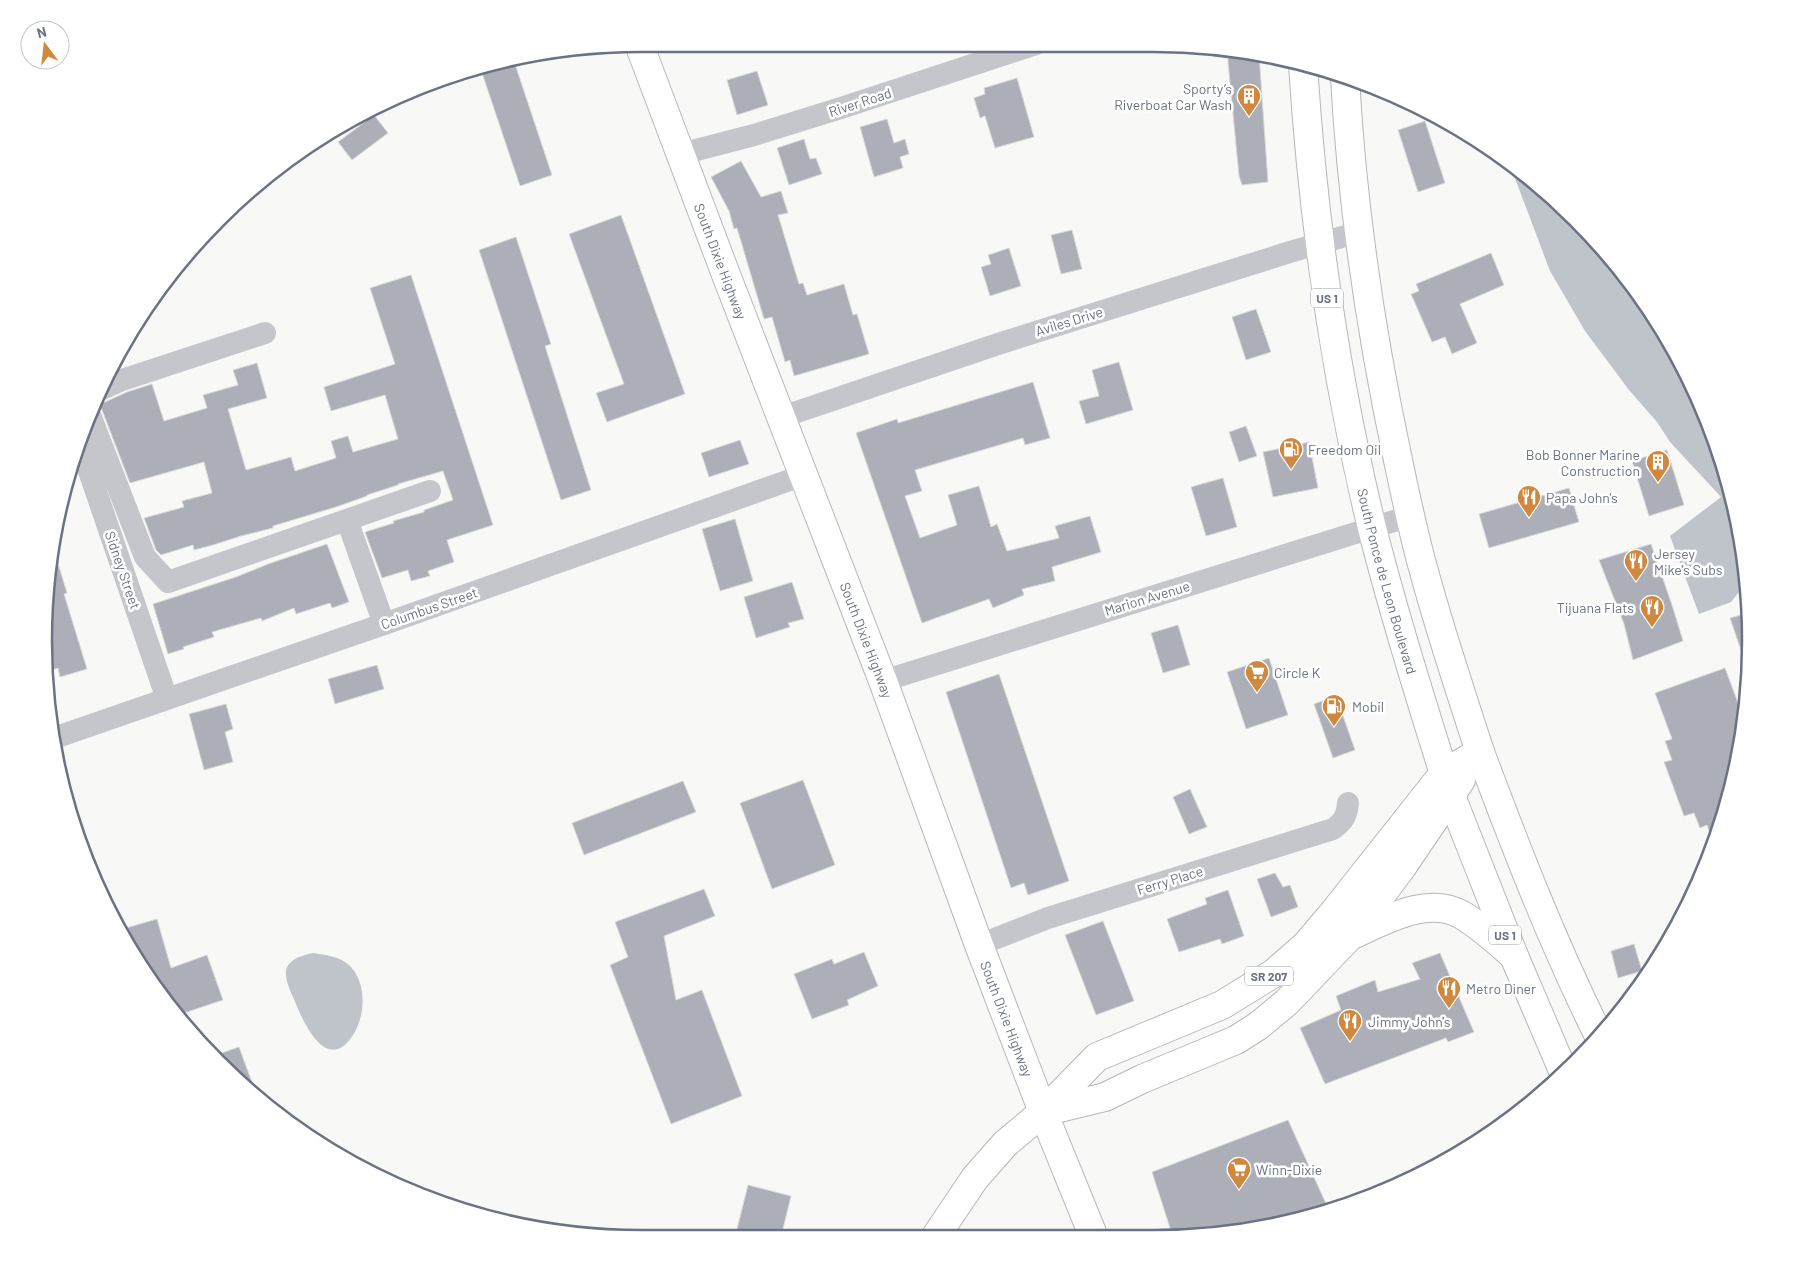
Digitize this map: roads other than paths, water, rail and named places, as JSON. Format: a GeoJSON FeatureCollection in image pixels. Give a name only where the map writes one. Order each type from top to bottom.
{"type":"FeatureCollection","features":[{"type":"Feature","properties":{"kind":"main road","name":"South Dixie Highway"},"geometry":{"type":"LineString","coordinates":[[642,52],[883,681],[979,945],[1091,1230]]}},
{"type":"Feature","properties":{"kind":"main road","name":"South Ponce de Leon Boulevard"},"geometry":{"type":"LineString","coordinates":[[1304,72],[1319,243],[1342,386],[1372,527],[1408,656],[1447,784],[1514,956],[1561,1066]]}},
{"type":"Feature","properties":{"kind":"main road"},"geometry":{"type":"LineString","coordinates":[[1344,85],[1350,161],[1372,322],[1387,408],[1424,574],[1480,752],[1526,874],[1553,936],[1598,1027]]}},
{"type":"Feature","properties":{"kind":"main road","name":"SR 207"},"geometry":{"type":"LineString","coordinates":[[940,1230],[975,1178],[1005,1144],[1043,1112],[1097,1057],[1222,1005],[1274,973],[1306,945],[1447,784],[1480,752]]}},
{"type":"Feature","properties":{"kind":"main road","name":"SR 207"},"geometry":{"type":"LineString","coordinates":[[1043,1112],[1105,1097],[1142,1079],[1236,1040],[1258,1026],[1287,1002],[1350,936],[1400,870],[1447,784]]}},
{"type":"Feature","properties":{"kind":"main road"},"geometry":{"type":"LineString","coordinates":[[1350,936],[1390,918],[1419,909],[1444,909],[1462,914],[1514,956]]}},
{"type":"Feature","properties":{"kind":"street","name":"River Road"},"geometry":{"type":"LineString","coordinates":[[681,154],[754,135],[832,111],[1012,52]]}},
{"type":"Feature","properties":{"kind":"street","name":"Aviles Drive"},"geometry":{"type":"LineString","coordinates":[[782,417],[998,344],[1359,232]]}},
{"type":"Feature","properties":{"kind":"street"},"geometry":{"type":"LineString","coordinates":[[111,385],[265,333]]}},
{"type":"Feature","properties":{"kind":"street"},"geometry":{"type":"LineString","coordinates":[[94,425],[145,556],[168,582]]}},
{"type":"Feature","properties":{"kind":"street","name":"Sidney Street"},"geometry":{"type":"LineString","coordinates":[[83,455],[167,699]]}},
{"type":"Feature","properties":{"kind":"street","name":"Columbus Street"},"geometry":{"type":"LineString","coordinates":[[61,736],[384,624],[804,475]]}},
{"type":"Feature","properties":{"kind":"street"},"geometry":{"type":"LineString","coordinates":[[131,595],[430,491]]}},
{"type":"Feature","properties":{"kind":"street","name":"Marion Avenue"},"geometry":{"type":"LineString","coordinates":[[883,681],[1410,516]]}},
{"type":"Feature","properties":{"kind":"street"},"geometry":{"type":"LineString","coordinates":[[347,520],[384,624]]}},
{"type":"Feature","properties":{"kind":"street","name":"Ferry Place"},"geometry":{"type":"LineString","coordinates":[[979,945],[1048,918],[1333,830],[1342,822],[1347,813],[1348,803]]}},
{"type":"Feature","properties":{"kind":"place","name":"Sporty’s Riverboat Car Wash"},"geometry":{"type":"Point","coordinates":[1249,117]}},
{"type":"Feature","properties":{"kind":"place","name":"Freedom Oil"},"geometry":{"type":"Point","coordinates":[1291,470]}},
{"type":"Feature","properties":{"kind":"place","name":"Bob Bonner Marine Construction"},"geometry":{"type":"Point","coordinates":[1658,483]}},
{"type":"Feature","properties":{"kind":"place","name":"Papa John's"},"geometry":{"type":"Point","coordinates":[1529,518]}},
{"type":"Feature","properties":{"kind":"place","name":"Jersey Mike's Subs"},"geometry":{"type":"Point","coordinates":[1636,582]}},
{"type":"Feature","properties":{"kind":"place","name":"Tijuana Flats"},"geometry":{"type":"Point","coordinates":[1652,628]}},
{"type":"Feature","properties":{"kind":"place","name":"Circle K"},"geometry":{"type":"Point","coordinates":[1257,693]}},
{"type":"Feature","properties":{"kind":"place","name":"Mobil"},"geometry":{"type":"Point","coordinates":[1334,727]}},
{"type":"Feature","properties":{"kind":"place","name":"Metro Diner"},"geometry":{"type":"Point","coordinates":[1449,1009]}},
{"type":"Feature","properties":{"kind":"place","name":"Jimmy John's"},"geometry":{"type":"Point","coordinates":[1350,1042]}},
{"type":"Feature","properties":{"kind":"place","name":"Winn-Dixie"},"geometry":{"type":"Point","coordinates":[1239,1190]}}]}
